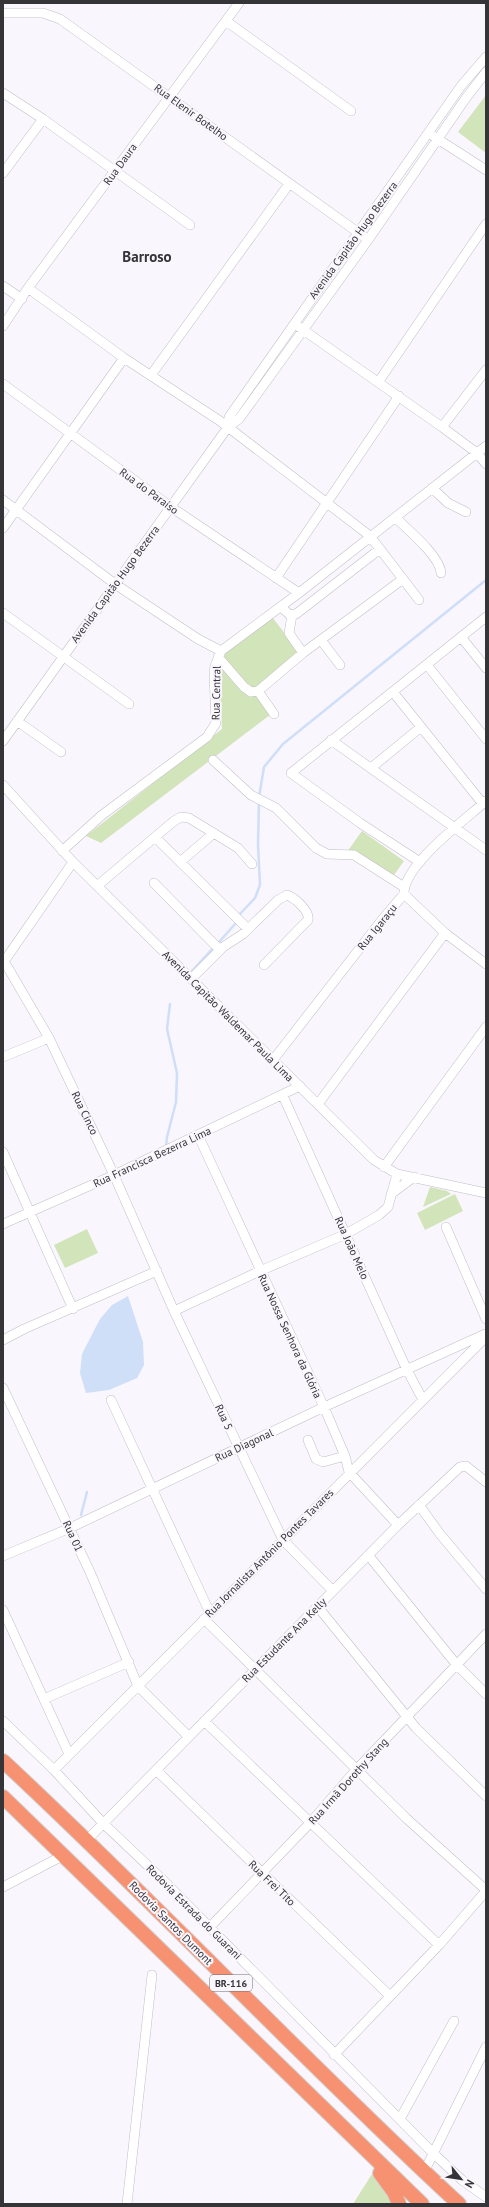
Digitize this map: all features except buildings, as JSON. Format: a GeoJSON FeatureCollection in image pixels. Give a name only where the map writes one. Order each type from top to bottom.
{"type":"FeatureCollection","features":[{"type":"Feature","properties":{"kind":"highway","name":"Rodovia Santos Dumont"},"geometry":{"type":"LineString","coordinates":[[3,1761],[88,1839],[184,1937],[424,2172],[459,2204]]}},
{"type":"Feature","properties":{"kind":"highway","name":"BR-116"},"geometry":{"type":"LineString","coordinates":[[3,1797],[422,2204]]}},
{"type":"Feature","properties":{"kind":"highway"},"geometry":{"type":"LineString","coordinates":[[343,2128],[387,2183],[398,2204]]}},
{"type":"Feature","properties":{"kind":"street","name":"Rua Daura"},"geometry":{"type":"LineString","coordinates":[[3,326],[28,288],[239,3]]}},
{"type":"Feature","properties":{"kind":"street","name":"Rua Elenir Botelho"},"geometry":{"type":"LineString","coordinates":[[3,13],[43,13],[60,19],[368,240]]}},
{"type":"Feature","properties":{"kind":"street"},"geometry":{"type":"LineString","coordinates":[[226,21],[351,111]]}},
{"type":"Feature","properties":{"kind":"street","name":"Avenida Capitão Hugo Bezerra"},"geometry":{"type":"LineString","coordinates":[[228,427],[229,417],[293,323],[359,233],[461,86],[486,57]]}},
{"type":"Feature","properties":{"kind":"street","name":"Avenida Capitão Hugo Bezerra"},"geometry":{"type":"LineString","coordinates":[[3,741],[228,427],[239,419],[368,240],[466,98],[486,72]]}},
{"type":"Feature","properties":{"kind":"street"},"geometry":{"type":"LineString","coordinates":[[3,93],[43,119],[190,225]]}},
{"type":"Feature","properties":{"kind":"street"},"geometry":{"type":"LineString","coordinates":[[3,173],[43,119]]}},
{"type":"Feature","properties":{"kind":"street"},"geometry":{"type":"LineString","coordinates":[[429,133],[486,170]]}},
{"type":"Feature","properties":{"kind":"street"},"geometry":{"type":"LineString","coordinates":[[151,375],[289,184]]}},
{"type":"Feature","properties":{"kind":"street"},"geometry":{"type":"LineString","coordinates":[[379,381],[486,224]]}},
{"type":"Feature","properties":{"kind":"street"},"geometry":{"type":"LineString","coordinates":[[3,286],[22,299]]}},
{"type":"Feature","properties":{"kind":"street"},"geometry":{"type":"LineString","coordinates":[[28,288],[124,358],[228,427],[325,503],[370,536],[419,600]]}},
{"type":"Feature","properties":{"kind":"street"},"geometry":{"type":"LineString","coordinates":[[293,323],[379,381],[442,427],[477,453],[486,464]]}},
{"type":"Feature","properties":{"kind":"street"},"geometry":{"type":"LineString","coordinates":[[3,528],[124,358]]}},
{"type":"Feature","properties":{"kind":"street"},"geometry":{"type":"LineString","coordinates":[[442,427],[486,370]]}},
{"type":"Feature","properties":{"kind":"street","name":"Rua do Paraíso"},"geometry":{"type":"LineString","coordinates":[[3,384],[171,507],[300,593]]}},
{"type":"Feature","properties":{"kind":"street"},"geometry":{"type":"LineString","coordinates":[[276,578],[325,503],[399,396]]}},
{"type":"Feature","properties":{"kind":"street","name":"Rua Central"},"geometry":{"type":"LineString","coordinates":[[62,851],[97,820],[207,737],[214,728],[217,717],[214,673],[220,654],[300,593],[370,536],[396,518],[486,446]]}},
{"type":"Feature","properties":{"kind":"street"},"geometry":{"type":"LineString","coordinates":[[432,488],[448,503],[466,512]]}},
{"type":"Feature","properties":{"kind":"street"},"geometry":{"type":"LineString","coordinates":[[3,500],[115,584],[220,654],[244,687],[251,692],[258,691],[303,652],[403,579]]}},
{"type":"Feature","properties":{"kind":"street"},"geometry":{"type":"LineString","coordinates":[[396,518],[440,564],[441,573]]}},
{"type":"Feature","properties":{"kind":"street"},"geometry":{"type":"LineString","coordinates":[[292,615],[309,606],[380,549]]}},
{"type":"Feature","properties":{"kind":"street"},"geometry":{"type":"LineString","coordinates":[[281,607],[292,615]]}},
{"type":"Feature","properties":{"kind":"street"},"geometry":{"type":"LineString","coordinates":[[3,613],[128,704]]}},
{"type":"Feature","properties":{"kind":"street"},"geometry":{"type":"LineString","coordinates":[[292,615],[289,633],[303,652]]}},
{"type":"Feature","properties":{"kind":"street"},"geometry":{"type":"LineString","coordinates":[[420,862],[360,823],[291,773],[486,617]]}},
{"type":"Feature","properties":{"kind":"street"},"geometry":{"type":"LineString","coordinates":[[461,637],[486,668]]}},
{"type":"Feature","properties":{"kind":"street"},"geometry":{"type":"LineString","coordinates":[[321,640],[340,664]]}},
{"type":"Feature","properties":{"kind":"street"},"geometry":{"type":"LineString","coordinates":[[427,665],[486,739]]}},
{"type":"Feature","properties":{"kind":"street"},"geometry":{"type":"LineString","coordinates":[[258,691],[274,714]]}},
{"type":"Feature","properties":{"kind":"street"},"geometry":{"type":"LineString","coordinates":[[393,692],[420,727],[484,803]]}},
{"type":"Feature","properties":{"kind":"street"},"geometry":{"type":"LineString","coordinates":[[17,721],[61,752]]}},
{"type":"Feature","properties":{"kind":"street"},"geometry":{"type":"LineString","coordinates":[[371,768],[420,727]]}},
{"type":"Feature","properties":{"kind":"street"},"geometry":{"type":"LineString","coordinates":[[331,740],[486,850]]}},
{"type":"Feature","properties":{"kind":"street"},"geometry":{"type":"LineString","coordinates":[[213,760],[228,776],[259,799],[276,808],[307,840],[327,854],[354,855],[404,891],[445,933],[486,964]]}},
{"type":"Feature","properties":{"kind":"street","name":"Avenida Capitão Waldemar Paula Lima"},"geometry":{"type":"LineString","coordinates":[[3,785],[62,851],[374,1160],[397,1174],[483,1192]]}},
{"type":"Feature","properties":{"kind":"street","name":"Rua Igaraçu"},"geometry":{"type":"LineString","coordinates":[[273,1060],[404,891],[420,862],[453,827],[484,803]]}},
{"type":"Feature","properties":{"kind":"street"},"geometry":{"type":"LineString","coordinates":[[97,886],[174,821],[184,817],[238,848],[252,864]]}},
{"type":"Feature","properties":{"kind":"street"},"geometry":{"type":"LineString","coordinates":[[180,862],[214,833]]}},
{"type":"Feature","properties":{"kind":"street"},"geometry":{"type":"LineString","coordinates":[[155,838],[248,929]]}},
{"type":"Feature","properties":{"kind":"street"},"geometry":{"type":"LineString","coordinates":[[4,962],[73,862]]}},
{"type":"Feature","properties":{"kind":"street"},"geometry":{"type":"LineString","coordinates":[[154,883],[220,950]]}},
{"type":"Feature","properties":{"kind":"street"},"geometry":{"type":"LineString","coordinates":[[191,979],[220,950],[248,929],[278,900],[287,895],[300,905],[309,916],[307,922],[264,965]]}},
{"type":"Feature","properties":{"kind":"street"},"geometry":{"type":"LineString","coordinates":[[318,1104],[445,933]]}},
{"type":"Feature","properties":{"kind":"street","name":"Rua Cinco"},"geometry":{"type":"LineString","coordinates":[[4,962],[49,1038],[114,1175],[157,1271]]}},
{"type":"Feature","properties":{"kind":"street"},"geometry":{"type":"LineString","coordinates":[[384,1167],[486,1027]]}},
{"type":"Feature","properties":{"kind":"street"},"geometry":{"type":"LineString","coordinates":[[3,1057],[49,1038]]}},
{"type":"Feature","properties":{"kind":"street","name":"Rua Francisca Bezerra Lima"},"geometry":{"type":"LineString","coordinates":[[3,1224],[114,1175],[283,1096],[300,1086]]}},
{"type":"Feature","properties":{"kind":"street","name":"Rua João Melo"},"geometry":{"type":"LineString","coordinates":[[283,1096],[407,1370],[423,1400]]}},
{"type":"Feature","properties":{"kind":"street","name":"Rua Nossa Senhora da Glória"},"geometry":{"type":"LineString","coordinates":[[198,1135],[324,1407],[345,1456],[349,1472],[398,1525]]}},
{"type":"Feature","properties":{"kind":"street"},"geometry":{"type":"LineString","coordinates":[[3,1152],[73,1309]]}},
{"type":"Feature","properties":{"kind":"street"},"geometry":{"type":"LineString","coordinates":[[174,1311],[260,1271],[346,1234],[386,1210],[397,1174]]}},
{"type":"Feature","properties":{"kind":"street"},"geometry":{"type":"LineString","coordinates":[[391,1194],[414,1177]]}},
{"type":"Feature","properties":{"kind":"street"},"geometry":{"type":"LineString","coordinates":[[483,1192],[486,1184]]}},
{"type":"Feature","properties":{"kind":"street"},"geometry":{"type":"LineString","coordinates":[[446,1228],[486,1319]]}},
{"type":"Feature","properties":{"kind":"street"},"geometry":{"type":"LineString","coordinates":[[3,1340],[24,1329],[73,1309],[157,1271]]}},
{"type":"Feature","properties":{"kind":"street","name":"Rua 5"},"geometry":{"type":"LineString","coordinates":[[157,1271],[238,1448],[283,1540],[333,1591]]}},
{"type":"Feature","properties":{"kind":"street","name":"Rua Diagonal"},"geometry":{"type":"LineString","coordinates":[[5,1552],[70,1528],[324,1407],[486,1335]]}},
{"type":"Feature","properties":{"kind":"street","name":"Rua Jornalista Antônio Pontes Tavares"},"geometry":{"type":"LineString","coordinates":[[54,1770],[486,1335]]}},
{"type":"Feature","properties":{"kind":"street","name":"Rua 01"},"geometry":{"type":"LineString","coordinates":[[3,1389],[70,1528],[129,1662],[138,1686]]}},
{"type":"Feature","properties":{"kind":"street"},"geometry":{"type":"LineString","coordinates":[[112,1400],[153,1488],[207,1616],[255,1668],[348,1759],[356,1770],[406,1818],[486,1890],[439,1944],[334,2055]]}},
{"type":"Feature","properties":{"kind":"street"},"geometry":{"type":"LineString","coordinates":[[308,1440],[316,1459],[323,1462],[345,1456]]}},
{"type":"Feature","properties":{"kind":"street","name":"Rua Estudante Ana Kelly"},"geometry":{"type":"LineString","coordinates":[[88,1839],[255,1668],[369,1556],[398,1525],[460,1467],[466,1466],[470,1468],[486,1482]]}},
{"type":"Feature","properties":{"kind":"street"},"geometry":{"type":"LineString","coordinates":[[419,1505],[440,1534],[486,1589]]}},
{"type":"Feature","properties":{"kind":"street"},"geometry":{"type":"LineString","coordinates":[[369,1556],[456,1664],[486,1694]]}},
{"type":"Feature","properties":{"kind":"street"},"geometry":{"type":"LineString","coordinates":[[318,1607],[407,1717],[486,1796]]}},
{"type":"Feature","properties":{"kind":"street"},"geometry":{"type":"LineString","coordinates":[[3,1610],[69,1754]]}},
{"type":"Feature","properties":{"kind":"street","name":"Rua Irmã Dorothy Stang"},"geometry":{"type":"LineString","coordinates":[[210,1927],[310,1823],[356,1770],[486,1634]]}},
{"type":"Feature","properties":{"kind":"street"},"geometry":{"type":"LineString","coordinates":[[44,1699],[129,1662]]}},
{"type":"Feature","properties":{"kind":"street"},"geometry":{"type":"LineString","coordinates":[[138,1686],[188,1736]]}},
{"type":"Feature","properties":{"kind":"street","name":"Rodovia Estrada do Guarani"},"geometry":{"type":"LineString","coordinates":[[3,1721],[54,1770],[103,1823],[210,1927],[334,2055],[434,2154],[462,2180],[486,2197]]}},
{"type":"Feature","properties":{"kind":"street"},"geometry":{"type":"LineString","coordinates":[[204,1721],[439,1944]]}},
{"type":"Feature","properties":{"kind":"street","name":"Rua Frei Tito"},"geometry":{"type":"LineString","coordinates":[[156,1770],[390,1996]]}},
{"type":"Feature","properties":{"kind":"street"},"geometry":{"type":"LineString","coordinates":[[3,1886],[64,1855]]}},
{"type":"Feature","properties":{"kind":"street"},"geometry":{"type":"LineString","coordinates":[[127,2204],[152,1975]]}},
{"type":"Feature","properties":{"kind":"street"},"geometry":{"type":"LineString","coordinates":[[400,2119],[454,2021]]}},
{"type":"Feature","properties":{"kind":"street"},"geometry":{"type":"LineString","coordinates":[[424,2172],[486,2047]]}},
{"type":"Feature","properties":{"kind":"green space"},"geometry":{"type":"Polygon","coordinates":[[[486,95],[486,153],[458,132],[486,95]]]}},
{"type":"Feature","properties":{"kind":"green space"},"geometry":{"type":"Polygon","coordinates":[[[272,617],[300,653],[254,690],[270,715],[101,843],[86,836],[222,729],[219,666],[225,654],[272,617]]]}},
{"type":"Feature","properties":{"kind":"green space"},"geometry":{"type":"Polygon","coordinates":[[[362,831],[404,861],[389,882],[347,852],[362,831]]]}},
{"type":"Feature","properties":{"kind":"green space"},"geometry":{"type":"Polygon","coordinates":[[[430,1187],[447,1191],[451,1194],[423,1207],[430,1187]]]}},
{"type":"Feature","properties":{"kind":"green space"},"geometry":{"type":"Polygon","coordinates":[[[455,1194],[463,1211],[425,1230],[417,1213],[455,1194]]]}},
{"type":"Feature","properties":{"kind":"green space"},"geometry":{"type":"Polygon","coordinates":[[[87,1229],[98,1253],[65,1268],[54,1245],[87,1229]]]}},
{"type":"Feature","properties":{"kind":"green space"},"geometry":{"type":"Polygon","coordinates":[[[372,2174],[384,2187],[394,2204],[353,2204],[372,2174]]]}},
{"type":"Feature","properties":{"kind":"water"},"geometry":{"type":"Polygon","coordinates":[[[128,1296],[143,1342],[144,1365],[137,1378],[109,1390],[86,1393],[80,1373],[82,1354],[100,1319],[112,1305],[128,1296]]]}},
{"type":"Feature","properties":{"kind":"waterway"},"geometry":{"type":"LineString","coordinates":[[259,797],[264,767],[283,744],[486,580]]}},
{"type":"Feature","properties":{"kind":"waterway"},"geometry":{"type":"LineString","coordinates":[[239,915],[255,898],[260,885],[258,844],[259,802]]}},
{"type":"Feature","properties":{"kind":"waterway"},"geometry":{"type":"LineString","coordinates":[[219,942],[236,923]]}},
{"type":"Feature","properties":{"kind":"waterway"},"geometry":{"type":"LineString","coordinates":[[192,971],[214,947]]}},
{"type":"Feature","properties":{"kind":"waterway"},"geometry":{"type":"LineString","coordinates":[[166,1147],[176,1102],[177,1073],[167,1029],[170,1004]]}},
{"type":"Feature","properties":{"kind":"waterway"},"geometry":{"type":"LineString","coordinates":[[81,1515],[87,1492]]}},
{"type":"Feature","properties":{"kind":"district","name":"Barroso"},"geometry":{"type":"Point","coordinates":[147,257]}}]}
